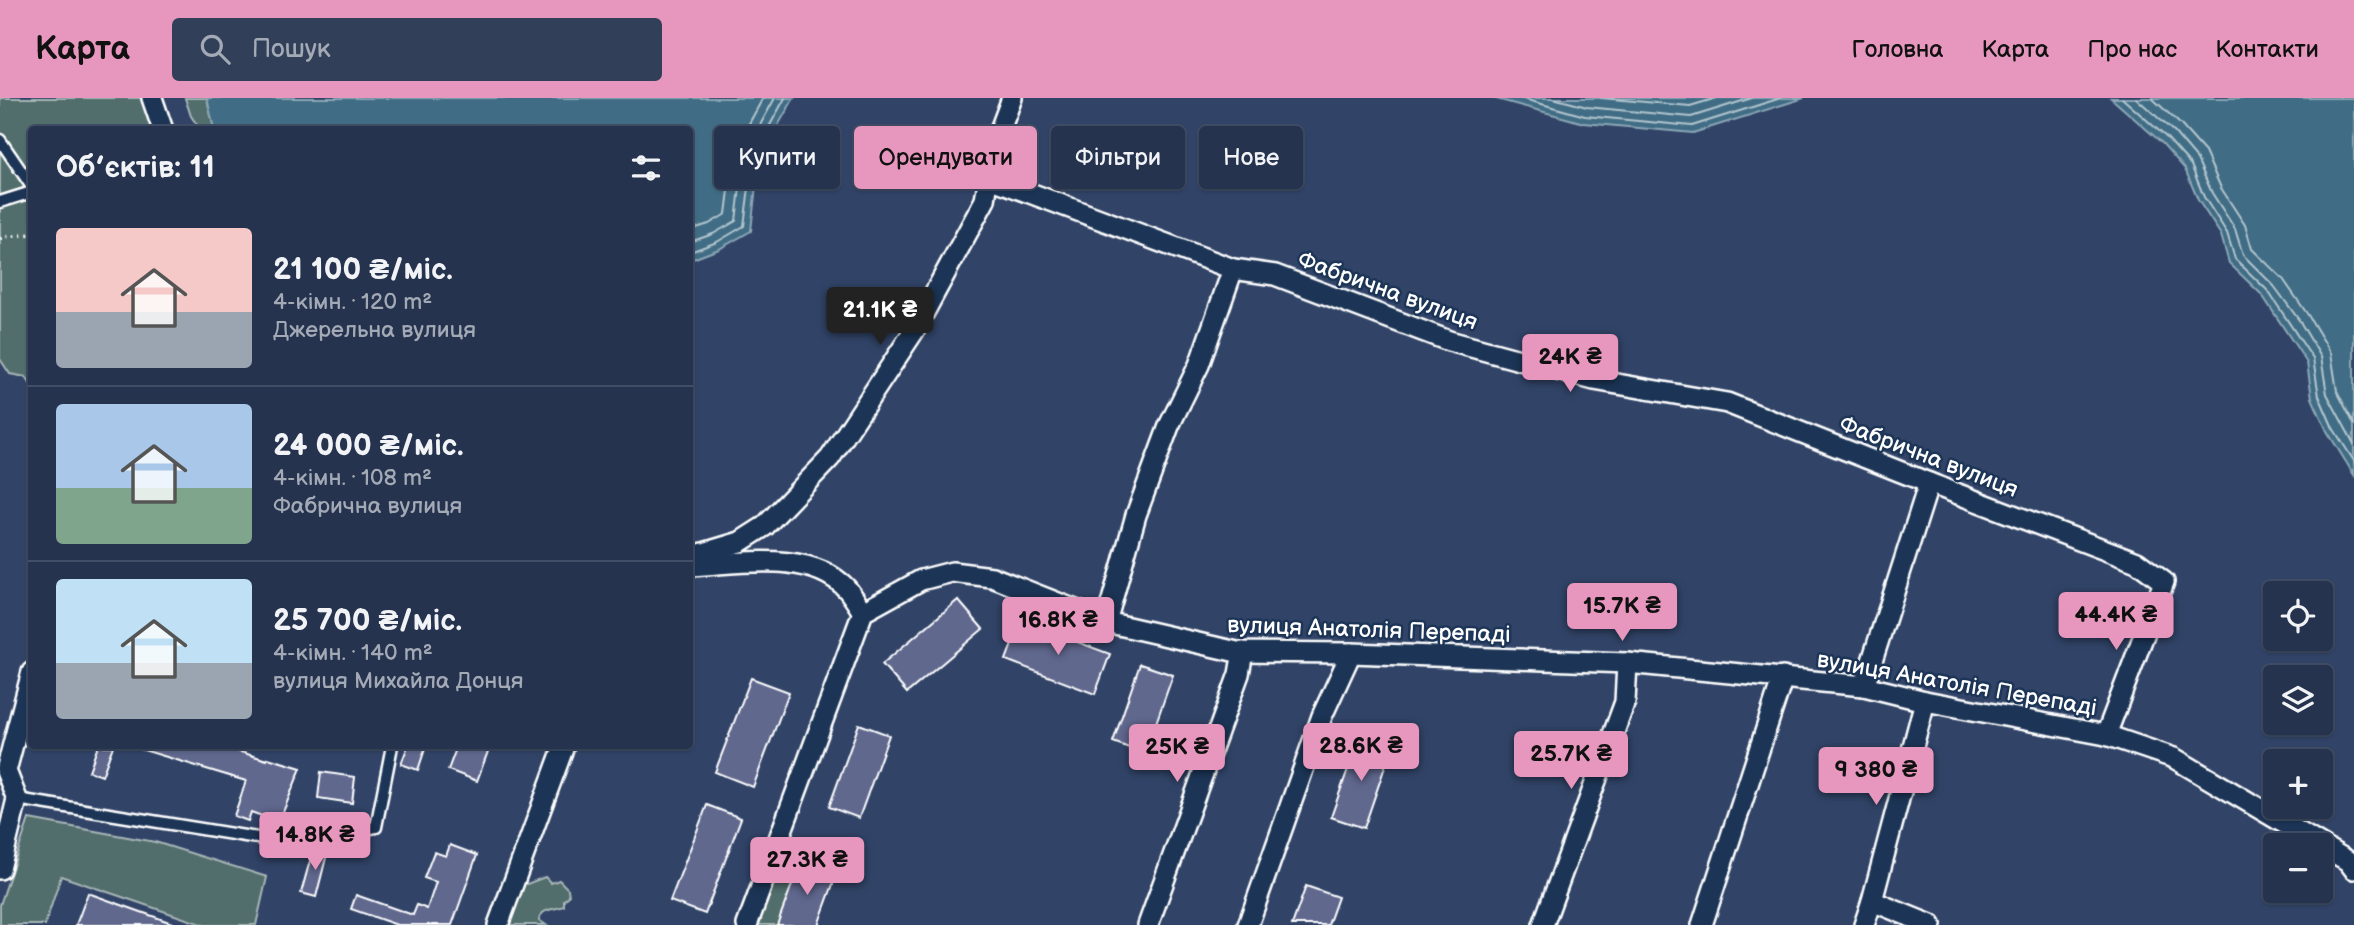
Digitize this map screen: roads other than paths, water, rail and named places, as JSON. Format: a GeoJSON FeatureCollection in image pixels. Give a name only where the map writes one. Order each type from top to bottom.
{"type":"FeatureCollection","features":[{"type":"Feature","properties":{"kind":"street"},"geometry":{"type":"LineString","coordinates":[[152,98],[162,126]]}},
{"type":"Feature","properties":{"kind":"street"},"geometry":{"type":"LineString","coordinates":[[1002,126],[1012,98]]}},
{"type":"Feature","properties":{"kind":"street"},"geometry":{"type":"LineString","coordinates":[[693,556],[740,542],[765,526],[830,458],[914,331],[985,200],[988,189]]}},
{"type":"Feature","properties":{"kind":"street","name":"Фабрична вулиця"},"geometry":{"type":"LineString","coordinates":[[1019,189],[1233,269],[1275,275],[1462,344],[1594,380],[1727,403],[2137,562],[2164,582],[2106,735]]}},
{"type":"Feature","properties":{"kind":"street"},"geometry":{"type":"LineString","coordinates":[[1106,622],[1136,515],[1169,426],[1199,365],[1233,269]]}},
{"type":"Feature","properties":{"kind":"street"},"geometry":{"type":"LineString","coordinates":[[1864,686],[1930,483]]}},
{"type":"Feature","properties":{"kind":"street"},"geometry":{"type":"LineString","coordinates":[[693,566],[791,561],[826,574],[846,588],[863,612],[747,925]]}},
{"type":"Feature","properties":{"kind":"street","name":"вулиця Анатолія Перепаді"},"geometry":{"type":"LineString","coordinates":[[863,612],[921,580],[952,572],[992,577],[1106,622],[1243,652],[1627,663],[1864,686],[1925,701],[2106,735],[2174,758],[2348,861],[2354,869]]}},
{"type":"Feature","properties":{"kind":"street"},"geometry":{"type":"LineString","coordinates":[[1147,925],[1239,674],[1243,652]]}},
{"type":"Feature","properties":{"kind":"street"},"geometry":{"type":"LineString","coordinates":[[1248,925],[1322,716],[1351,653]]}},
{"type":"Feature","properties":{"kind":"street"},"geometry":{"type":"LineString","coordinates":[[1543,925],[1625,702],[1627,663]]}},
{"type":"Feature","properties":{"kind":"street"},"geometry":{"type":"LineString","coordinates":[[1702,925],[1783,677]]}},
{"type":"Feature","properties":{"kind":"street"},"geometry":{"type":"LineString","coordinates":[[0,869],[17,799],[6,771],[28,687]]}},
{"type":"Feature","properties":{"kind":"street"},"geometry":{"type":"LineString","coordinates":[[1864,925],[1925,701]]}},
{"type":"Feature","properties":{"kind":"street"},"geometry":{"type":"LineString","coordinates":[[498,925],[563,749]]}},
{"type":"Feature","properties":{"kind":"street"},"geometry":{"type":"LineString","coordinates":[[1872,901],[1931,925]]}},
{"type":"Feature","properties":{"kind":"lane"},"geometry":{"type":"LineString","coordinates":[[0,141],[28,184]]}},
{"type":"Feature","properties":{"kind":"lane"},"geometry":{"type":"LineString","coordinates":[[0,202],[28,192]]}},
{"type":"Feature","properties":{"kind":"lane"},"geometry":{"type":"LineString","coordinates":[[17,799],[288,843],[376,827],[391,749]]}},
{"type":"Feature","properties":{"kind":"water"},"geometry":{"type":"Polygon","coordinates":[[[207,98],[794,98],[778,126],[714,126],[714,189],[756,189],[751,231],[719,249],[693,259],[693,126],[213,126],[207,98]]]}},
{"type":"Feature","properties":{"kind":"water"},"geometry":{"type":"Polygon","coordinates":[[[1493,98],[1804,98],[1693,133],[1584,123],[1493,98]]]}},
{"type":"Feature","properties":{"kind":"water"},"geometry":{"type":"Polygon","coordinates":[[[2111,98],[2354,98],[2354,475],[2327,431],[2312,398],[2307,363],[2262,295],[2229,263],[2221,235],[2198,200],[2185,169],[2162,143],[2111,98]]]}}]}
